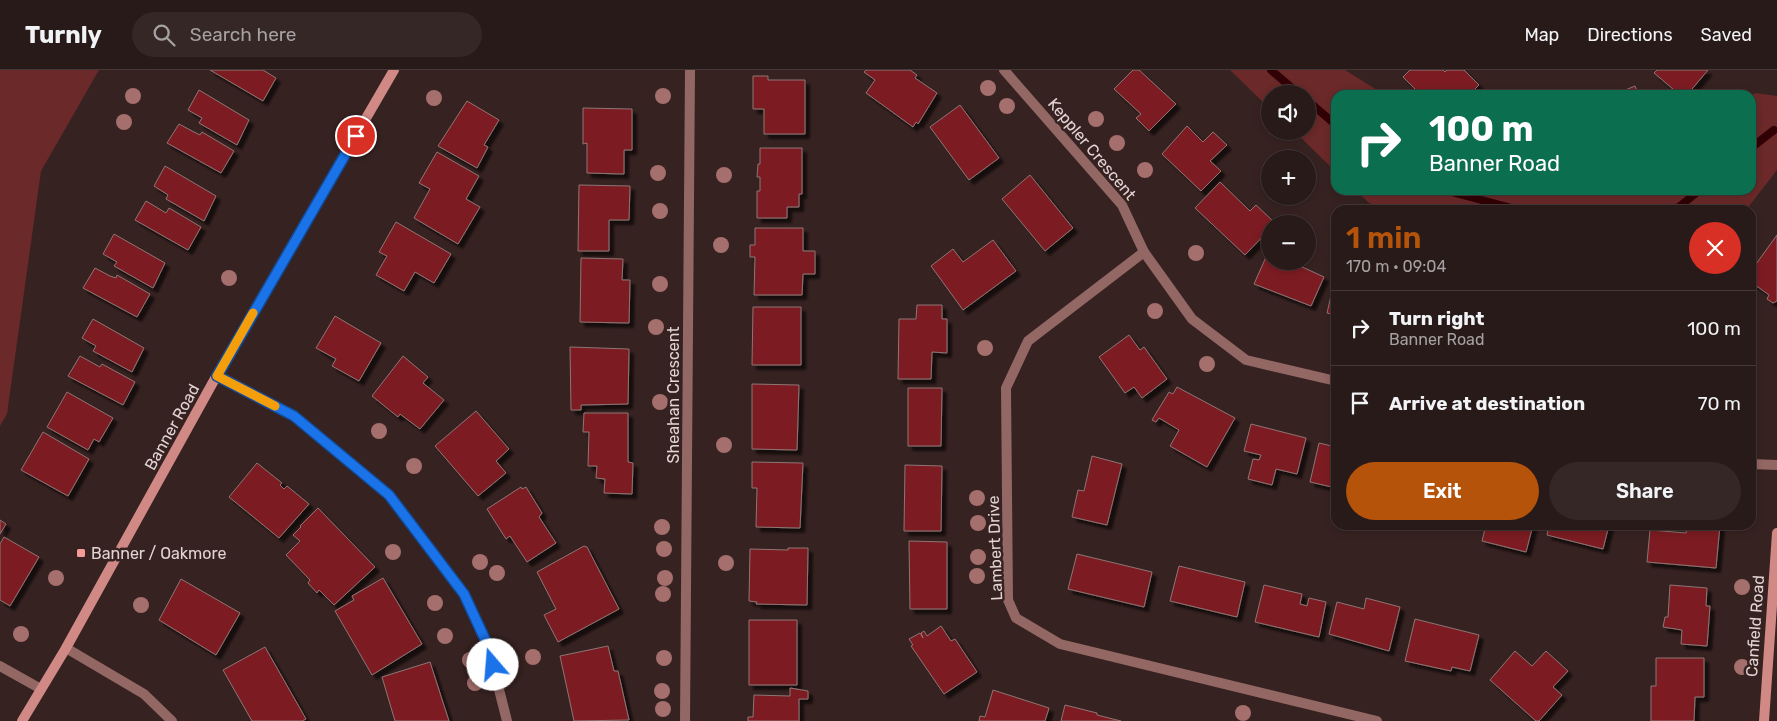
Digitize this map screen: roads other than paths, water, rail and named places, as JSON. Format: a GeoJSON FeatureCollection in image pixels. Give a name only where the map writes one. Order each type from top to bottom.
{"type":"FeatureCollection","features":[{"type":"Feature","properties":{"kind":"street","name":"Banner Road"},"geometry":{"type":"LineString","coordinates":[[22,721],[66,648],[217,376],[394,70]]}},
{"type":"Feature","properties":{"kind":"street","name":"Sheahan Crescent"},"geometry":{"type":"LineString","coordinates":[[685,721],[690,70]]}},
{"type":"Feature","properties":{"kind":"street","name":"Keppler Crescent"},"geometry":{"type":"LineString","coordinates":[[1004,70],[1122,205],[1144,252],[1192,319],[1246,360],[1331,380]]}},
{"type":"Feature","properties":{"kind":"street","name":"Lambert Drive"},"geometry":{"type":"LineString","coordinates":[[1144,252],[1028,342],[1006,388],[1008,600],[1016,618],[1060,644],[1377,721]]}},
{"type":"Feature","properties":{"kind":"street"},"geometry":{"type":"LineString","coordinates":[[217,376],[294,416],[389,495],[464,594],[490,650],[507,721]]}},
{"type":"Feature","properties":{"kind":"street"},"geometry":{"type":"LineString","coordinates":[[1756,464],[1777,465]]}},
{"type":"Feature","properties":{"kind":"street","name":"Canfield Road"},"geometry":{"type":"LineString","coordinates":[[1764,721],[1777,533]]}},
{"type":"Feature","properties":{"kind":"street"},"geometry":{"type":"LineString","coordinates":[[66,648],[144,694],[172,721]]}},
{"type":"Feature","properties":{"kind":"street"},"geometry":{"type":"LineString","coordinates":[[0,666],[41,689]]}},
{"type":"Feature","properties":{"kind":"waterway"},"geometry":{"type":"LineString","coordinates":[[1271,70],[1288,85]]}},
{"type":"Feature","properties":{"kind":"waterway"},"geometry":{"type":"LineString","coordinates":[[1316,108],[1331,121]]}},
{"type":"Feature","properties":{"kind":"waterway"},"geometry":{"type":"LineString","coordinates":[[1756,144],[1774,130]]}},
{"type":"Feature","properties":{"kind":"waterway"},"geometry":{"type":"LineString","coordinates":[[1463,195],[1500,205]]}},
{"type":"Feature","properties":{"kind":"waterway"},"geometry":{"type":"LineString","coordinates":[[1681,205],[1694,195]]}},
{"type":"Feature","properties":{"kind":"place","name":"Banner / Oakmore"},"geometry":{"type":"Point","coordinates":[81,553]}}]}
